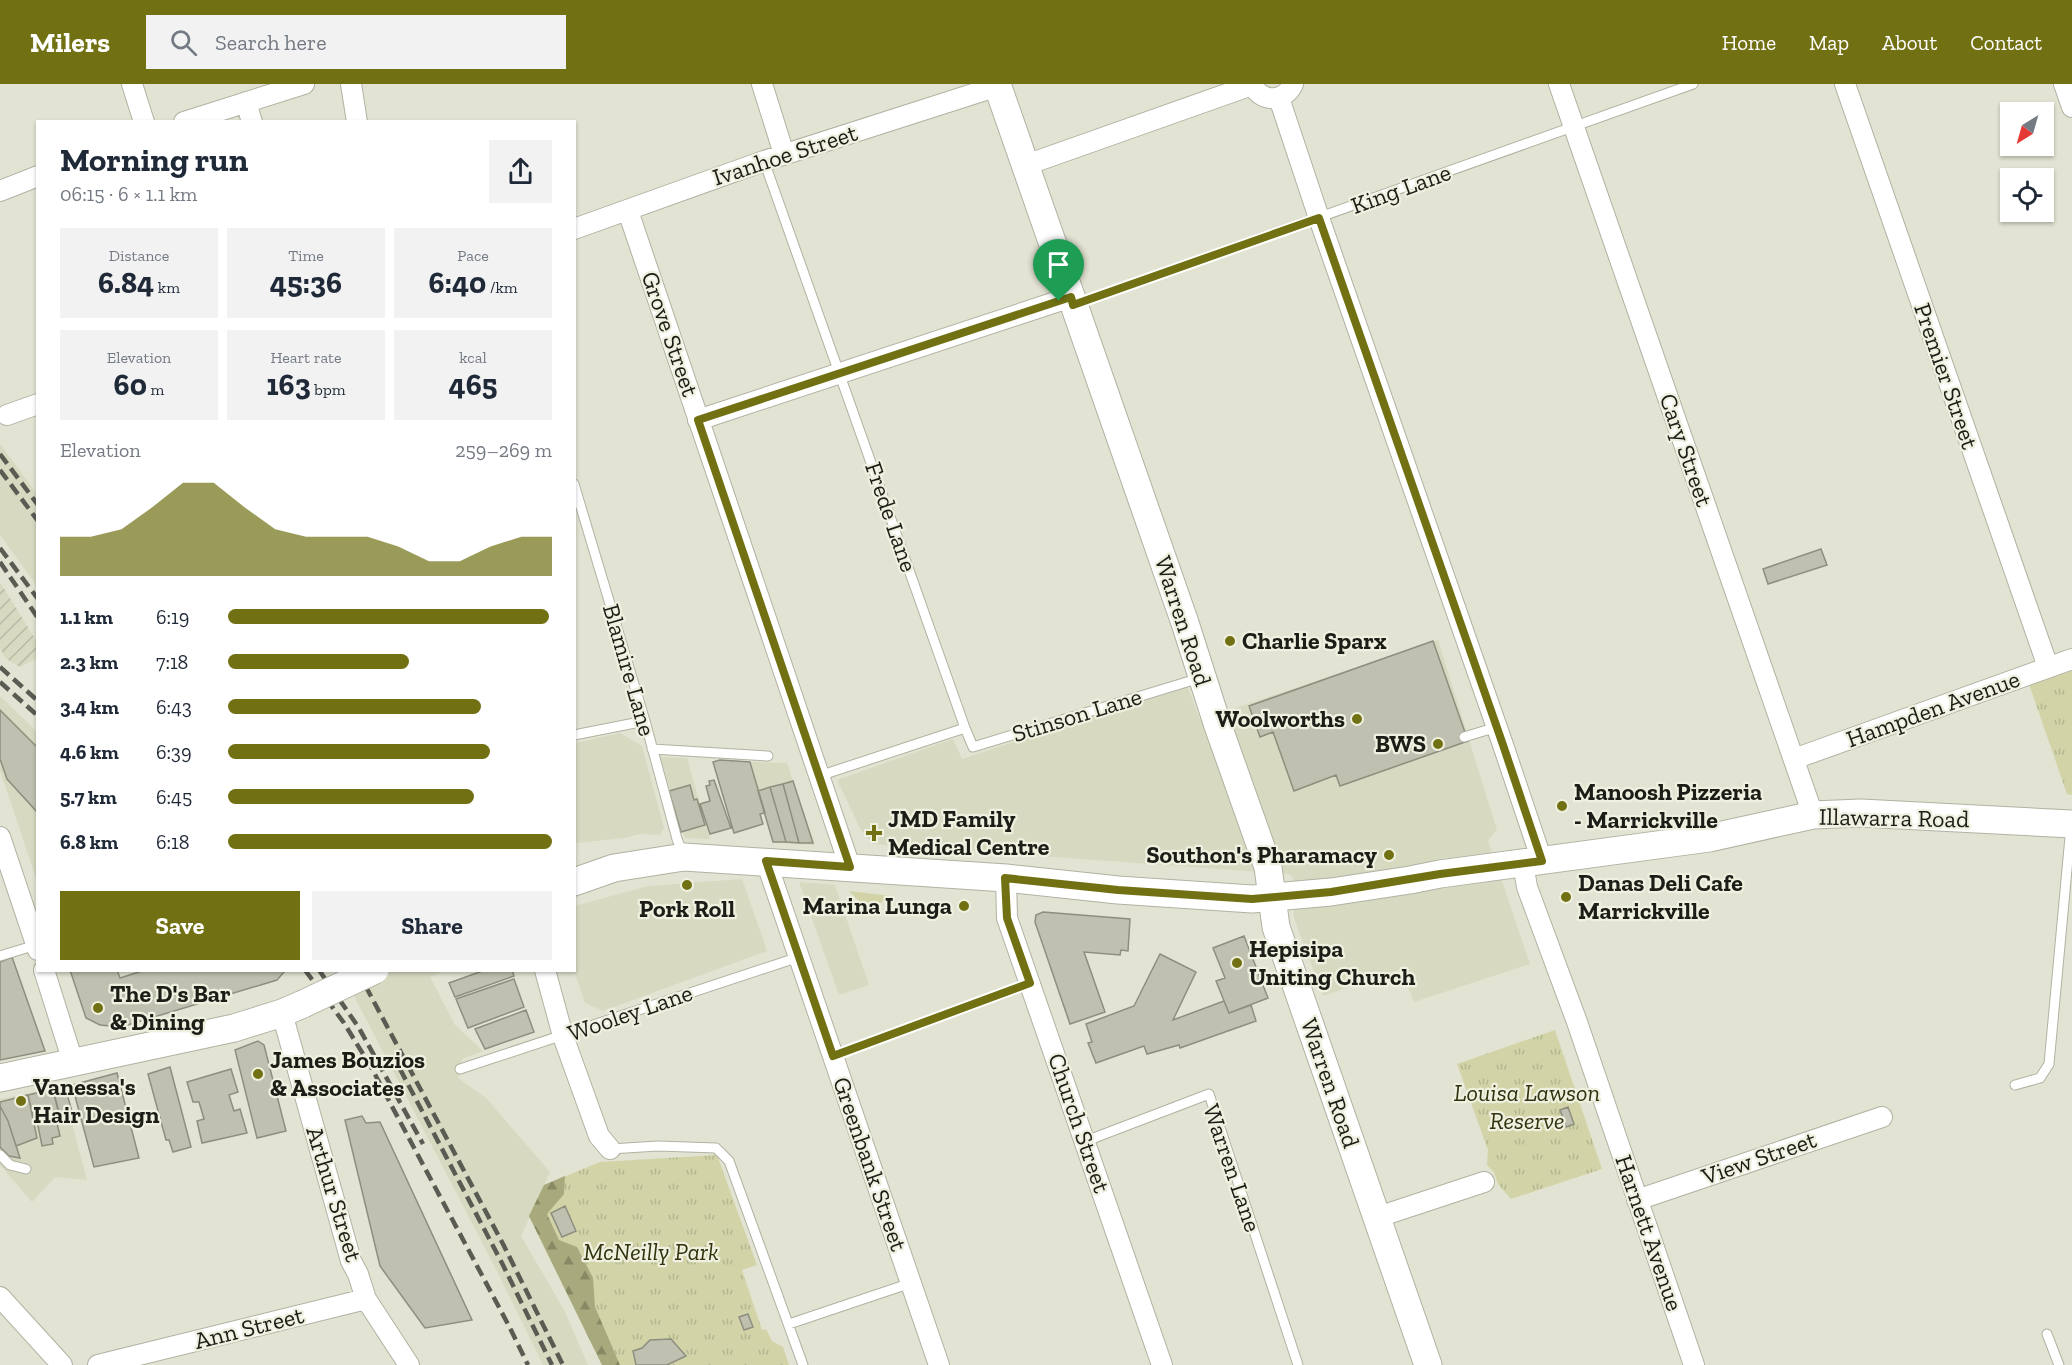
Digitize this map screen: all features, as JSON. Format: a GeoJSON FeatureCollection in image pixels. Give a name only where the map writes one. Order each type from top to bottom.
{"type":"FeatureCollection","features":[{"type":"Feature","properties":{"kind":"main road","name":"Warren Road"},"geometry":{"type":"LineString","coordinates":[[998,85],[1268,867],[1276,927],[1428,1365]]}},
{"type":"Feature","properties":{"kind":"main road","name":"Illawarra Road"},"geometry":{"type":"LineString","coordinates":[[576,881],[614,868],[684,857],[1005,878],[1118,890],[1272,898],[1331,892],[1440,874],[1708,838],[1813,815],[1861,813],[2071,824]]}},
{"type":"Feature","properties":{"kind":"main road"},"geometry":{"type":"LineString","coordinates":[[0,1078],[234,1028],[292,1008],[371,972]]}},
{"type":"Feature","properties":{"kind":"street"},"geometry":{"type":"LineString","coordinates":[[132,84],[143,120]]}},
{"type":"Feature","properties":{"kind":"street"},"geometry":{"type":"LineString","coordinates":[[190,120],[304,84]]}},
{"type":"Feature","properties":{"kind":"street"},"geometry":{"type":"LineString","coordinates":[[351,84],[357,120]]}},
{"type":"Feature","properties":{"kind":"street"},"geometry":{"type":"LineString","coordinates":[[762,84],[784,154]]}},
{"type":"Feature","properties":{"kind":"street","name":"Cary Street"},"geometry":{"type":"LineString","coordinates":[[1559,84],[1813,815]]}},
{"type":"Feature","properties":{"kind":"street","name":"Premier Street"},"geometry":{"type":"LineString","coordinates":[[1845,84],[2048,667]]}},
{"type":"Feature","properties":{"kind":"street"},"geometry":{"type":"LineString","coordinates":[[2064,84],[2072,107]]}},
{"type":"Feature","properties":{"kind":"street","name":"Ivanhoe Street"},"geometry":{"type":"LineString","coordinates":[[576,228],[784,154],[998,85]]}},
{"type":"Feature","properties":{"kind":"street"},"geometry":{"type":"LineString","coordinates":[[1026,165],[1252,85],[1266,98],[1286,91]]}},
{"type":"Feature","properties":{"kind":"street","name":"Harnett Avenue"},"geometry":{"type":"LineString","coordinates":[[1286,91],[1319,218],[1497,727],[1532,862],[1527,887],[1577,1022],[1694,1365]]}},
{"type":"Feature","properties":{"kind":"street"},"geometry":{"type":"LineString","coordinates":[[246,102],[251,120]]}},
{"type":"Feature","properties":{"kind":"street"},"geometry":{"type":"LineString","coordinates":[[0,191],[36,177]]}},
{"type":"Feature","properties":{"kind":"street","name":"Grove Street"},"geometry":{"type":"LineString","coordinates":[[628,211],[850,867]]}},
{"type":"Feature","properties":{"kind":"street"},"geometry":{"type":"LineString","coordinates":[[698,420],[1072,301]]}},
{"type":"Feature","properties":{"kind":"street"},"geometry":{"type":"LineString","coordinates":[[7,415],[36,405]]}},
{"type":"Feature","properties":{"kind":"street","name":"Hampden Avenue"},"geometry":{"type":"LineString","coordinates":[[1794,759],[2072,659]]}},
{"type":"Feature","properties":{"kind":"street"},"geometry":{"type":"LineString","coordinates":[[0,837],[36,944]]}},
{"type":"Feature","properties":{"kind":"street","name":"Greenbank Street"},"geometry":{"type":"LineString","coordinates":[[766,861],[939,1365]]}},
{"type":"Feature","properties":{"kind":"street","name":"Church Street"},"geometry":{"type":"LineString","coordinates":[[1005,878],[1007,918],[1162,1365]]}},
{"type":"Feature","properties":{"kind":"street"},"geometry":{"type":"LineString","coordinates":[[45,972],[73,1062]]}},
{"type":"Feature","properties":{"kind":"street"},"geometry":{"type":"LineString","coordinates":[[546,972],[563,1036],[599,1136],[610,1149]]}},
{"type":"Feature","properties":{"kind":"street","name":"Arthur Street"},"geometry":{"type":"LineString","coordinates":[[292,1008],[351,1261],[366,1299],[409,1365]]}},
{"type":"Feature","properties":{"kind":"street","name":"View Street"},"geometry":{"type":"LineString","coordinates":[[1637,1200],[1882,1118]]}},
{"type":"Feature","properties":{"kind":"street"},"geometry":{"type":"LineString","coordinates":[[1378,1217],[1484,1182]]}},
{"type":"Feature","properties":{"kind":"street"},"geometry":{"type":"LineString","coordinates":[[0,1298],[62,1365]]}},
{"type":"Feature","properties":{"kind":"street","name":"Ann Street"},"geometry":{"type":"LineString","coordinates":[[98,1365],[366,1299]]}},
{"type":"Feature","properties":{"kind":"lane","name":"King Lane"},"geometry":{"type":"LineString","coordinates":[[1072,301],[1319,218],[1694,84]]}},
{"type":"Feature","properties":{"kind":"lane","name":"Frede Lane"},"geometry":{"type":"LineString","coordinates":[[764,161],[965,728]]}},
{"type":"Feature","properties":{"kind":"lane","name":"Blamire Lane"},"geometry":{"type":"LineString","coordinates":[[576,491],[645,721],[676,839],[684,857]]}},
{"type":"Feature","properties":{"kind":"lane","name":"Stinson Lane"},"geometry":{"type":"LineString","coordinates":[[965,728],[973,747],[1202,677]]}},
{"type":"Feature","properties":{"kind":"lane"},"geometry":{"type":"LineString","coordinates":[[576,735],[645,721]]}},
{"type":"Feature","properties":{"kind":"lane"},"geometry":{"type":"LineString","coordinates":[[1464,737],[1497,727]]}},
{"type":"Feature","properties":{"kind":"lane"},"geometry":{"type":"LineString","coordinates":[[819,776],[965,728]]}},
{"type":"Feature","properties":{"kind":"lane"},"geometry":{"type":"LineString","coordinates":[[652,749],[768,756]]}},
{"type":"Feature","properties":{"kind":"lane"},"geometry":{"type":"LineString","coordinates":[[2015,1085],[2040,1078],[2049,1064],[2071,824]]}},
{"type":"Feature","properties":{"kind":"lane"},"geometry":{"type":"LineString","coordinates":[[0,956],[36,947]]}},
{"type":"Feature","properties":{"kind":"lane","name":"Wooley Lane"},"geometry":{"type":"LineString","coordinates":[[460,1069],[799,957]]}},
{"type":"Feature","properties":{"kind":"lane"},"geometry":{"type":"LineString","coordinates":[[833,1056],[1030,983]]}},
{"type":"Feature","properties":{"kind":"lane","name":"Warren Lane"},"geometry":{"type":"LineString","coordinates":[[1086,1141],[1209,1094],[1298,1365]]}},
{"type":"Feature","properties":{"kind":"lane"},"geometry":{"type":"LineString","coordinates":[[610,1149],[658,1146],[716,1148],[729,1161],[803,1365]]}},
{"type":"Feature","properties":{"kind":"lane"},"geometry":{"type":"LineString","coordinates":[[0,1155],[10,1165],[26,1169]]}},
{"type":"Feature","properties":{"kind":"lane"},"geometry":{"type":"LineString","coordinates":[[789,1324],[911,1283]]}},
{"type":"Feature","properties":{"kind":"lane"},"geometry":{"type":"LineString","coordinates":[[2047,1334],[2059,1365]]}},
{"type":"Feature","properties":{"kind":"shaded area"},"geometry":{"type":"Polygon","coordinates":[[[0,444],[36,493],[36,585],[0,535],[0,444]]]}},
{"type":"Feature","properties":{"kind":"shaded area"},"geometry":{"type":"Polygon","coordinates":[[[0,582],[36,640],[36,659],[20,667],[5,658],[0,648],[0,582]]]}},
{"type":"Feature","properties":{"kind":"shaded area"},"geometry":{"type":"Polygon","coordinates":[[[1438,640],[1497,830],[1488,840],[1530,964],[1414,1002],[1401,969],[1323,996],[1294,918],[1293,877],[1289,874],[873,844],[861,830],[837,780],[953,739],[962,759],[1187,685],[1200,720],[1438,640]]]}},
{"type":"Feature","properties":{"kind":"shaded area"},"geometry":{"type":"Polygon","coordinates":[[[0,696],[36,731],[36,878],[0,770],[0,696]]]}},
{"type":"Feature","properties":{"kind":"shaded area"},"geometry":{"type":"Polygon","coordinates":[[[620,733],[642,746],[664,828],[660,835],[640,834],[576,843],[576,743],[620,733]]]}},
{"type":"Feature","properties":{"kind":"shaded area"},"geometry":{"type":"Polygon","coordinates":[[[660,757],[687,758],[710,839],[685,838],[660,757]]]}},
{"type":"Feature","properties":{"kind":"shaded area"},"geometry":{"type":"Polygon","coordinates":[[[751,762],[787,763],[815,845],[774,843],[751,762]]]}},
{"type":"Feature","properties":{"kind":"shaded area"},"geometry":{"type":"Polygon","coordinates":[[[742,879],[767,951],[603,1011],[585,1003],[574,972],[576,906],[648,886],[742,879]]]}},
{"type":"Feature","properties":{"kind":"shaded area"},"geometry":{"type":"Polygon","coordinates":[[[799,882],[835,885],[869,985],[839,995],[799,882]]]}},
{"type":"Feature","properties":{"kind":"shaded area"},"geometry":{"type":"Polygon","coordinates":[[[342,972],[442,972],[430,977],[455,1025],[483,1051],[462,1059],[458,1078],[486,1098],[550,1172],[521,1236],[564,1310],[588,1365],[543,1365],[499,1275],[342,972]]]}},
{"type":"Feature","properties":{"kind":"shaded area"},"geometry":{"type":"Polygon","coordinates":[[[62,1086],[87,1180],[55,1177],[32,1202],[0,1165],[0,1099],[62,1086]]]}},
{"type":"Feature","properties":{"kind":"green space"},"geometry":{"type":"Polygon","coordinates":[[[2072,671],[2072,795],[2067,794],[2029,684],[2072,671]]]}},
{"type":"Feature","properties":{"kind":"green space"},"geometry":{"type":"Polygon","coordinates":[[[849,891],[892,896],[868,910],[849,891]]]}},
{"type":"Feature","properties":{"kind":"green space","name":"Louisa Lawson Reserve"},"geometry":{"type":"Polygon","coordinates":[[[1555,1030],[1602,1169],[1511,1199],[1498,1184],[1494,1172],[1487,1165],[1488,1150],[1457,1064],[1555,1030]]]}},
{"type":"Feature","properties":{"kind":"green space","name":"McNeilly Park"},"geometry":{"type":"Polygon","coordinates":[[[717,1155],[757,1265],[742,1270],[762,1330],[766,1329],[772,1341],[783,1347],[789,1365],[602,1365],[529,1216],[544,1185],[600,1162],[717,1155]]]}},
{"type":"Feature","properties":{"kind":"green space"},"geometry":{"type":"Polygon","coordinates":[[[565,1176],[564,1194],[547,1214],[559,1240],[577,1247],[593,1278],[595,1307],[620,1365],[602,1365],[529,1216],[544,1185],[565,1176]]]}},
{"type":"Feature","properties":{"kind":"building"},"geometry":{"type":"Polygon","coordinates":[[[1821,549],[1827,565],[1768,584],[1763,569],[1821,549]]]}},
{"type":"Feature","properties":{"kind":"building","name":"Woolworths"},"geometry":{"type":"Polygon","coordinates":[[[1433,641],[1468,741],[1340,786],[1336,775],[1294,791],[1273,732],[1260,737],[1249,706],[1433,641]]]}},
{"type":"Feature","properties":{"kind":"building"},"geometry":{"type":"Polygon","coordinates":[[[0,710],[36,746],[36,811],[7,779],[0,759],[0,710]]]}},
{"type":"Feature","properties":{"kind":"building"},"geometry":{"type":"Polygon","coordinates":[[[720,760],[750,762],[765,813],[760,814],[763,824],[734,833],[713,762],[720,760]]]}},
{"type":"Feature","properties":{"kind":"building"},"geometry":{"type":"Polygon","coordinates":[[[714,780],[731,828],[710,834],[700,804],[710,801],[706,786],[710,785],[709,781],[714,780]]]}},
{"type":"Feature","properties":{"kind":"building"},"geometry":{"type":"Polygon","coordinates":[[[793,781],[813,843],[799,843],[783,784],[793,781]]]}},
{"type":"Feature","properties":{"kind":"building"},"geometry":{"type":"Polygon","coordinates":[[[783,784],[799,843],[786,842],[770,787],[783,784]]]}},
{"type":"Feature","properties":{"kind":"building"},"geometry":{"type":"Polygon","coordinates":[[[690,785],[705,825],[681,832],[669,791],[690,785]]]}},
{"type":"Feature","properties":{"kind":"building"},"geometry":{"type":"Polygon","coordinates":[[[770,787],[786,842],[773,842],[758,791],[770,787]]]}},
{"type":"Feature","properties":{"kind":"building"},"geometry":{"type":"Polygon","coordinates":[[[1043,912],[1130,919],[1128,951],[1121,950],[1120,955],[1084,952],[1105,1012],[1070,1024],[1035,922],[1036,915],[1043,912]]]}},
{"type":"Feature","properties":{"kind":"building","name":"Hepisipa Uniting Church"},"geometry":{"type":"Polygon","coordinates":[[[1244,936],[1268,998],[1229,1013],[1216,981],[1225,978],[1213,948],[1244,936]]]}},
{"type":"Feature","properties":{"kind":"building"},"geometry":{"type":"Polygon","coordinates":[[[1160,954],[1196,972],[1173,1020],[1224,1001],[1229,1013],[1251,1005],[1256,1021],[1180,1048],[1179,1045],[1147,1054],[1144,1046],[1096,1063],[1088,1043],[1092,1042],[1086,1024],[1134,1006],[1160,954]]]}},
{"type":"Feature","properties":{"kind":"building"},"geometry":{"type":"Polygon","coordinates":[[[12,957],[45,1051],[0,1060],[0,962],[12,957]]]}},
{"type":"Feature","properties":{"kind":"building"},"geometry":{"type":"Polygon","coordinates":[[[71,972],[118,972],[120,978],[139,972],[284,972],[277,980],[121,1027],[100,1025],[86,1018],[71,972]]]}},
{"type":"Feature","properties":{"kind":"building"},"geometry":{"type":"Polygon","coordinates":[[[479,972],[513,972],[514,976],[455,997],[449,983],[479,972]]]}},
{"type":"Feature","properties":{"kind":"building"},"geometry":{"type":"Polygon","coordinates":[[[514,979],[524,1007],[468,1028],[456,999],[514,979]]]}},
{"type":"Feature","properties":{"kind":"building"},"geometry":{"type":"Polygon","coordinates":[[[526,1010],[534,1032],[485,1049],[475,1029],[526,1010]]]}},
{"type":"Feature","properties":{"kind":"building"},"geometry":{"type":"Polygon","coordinates":[[[258,1041],[264,1045],[286,1131],[257,1138],[235,1050],[258,1041]]]}},
{"type":"Feature","properties":{"kind":"building"},"geometry":{"type":"Polygon","coordinates":[[[170,1067],[191,1147],[173,1152],[169,1140],[166,1140],[148,1074],[170,1067]]]}},
{"type":"Feature","properties":{"kind":"building"},"geometry":{"type":"Polygon","coordinates":[[[231,1069],[238,1092],[229,1095],[234,1111],[240,1109],[247,1133],[202,1143],[197,1121],[204,1119],[199,1102],[193,1102],[187,1082],[231,1069]]]}},
{"type":"Feature","properties":{"kind":"building"},"geometry":{"type":"Polygon","coordinates":[[[117,1073],[139,1158],[94,1167],[72,1085],[117,1073]]]}},
{"type":"Feature","properties":{"kind":"building"},"geometry":{"type":"Polygon","coordinates":[[[65,1087],[75,1122],[62,1124],[53,1089],[65,1087]]]}},
{"type":"Feature","properties":{"kind":"building"},"geometry":{"type":"Polygon","coordinates":[[[53,1089],[58,1111],[54,1111],[60,1136],[52,1138],[53,1144],[42,1146],[36,1116],[33,1116],[28,1095],[53,1089]]]}},
{"type":"Feature","properties":{"kind":"building"},"geometry":{"type":"Polygon","coordinates":[[[28,1095],[37,1138],[16,1146],[0,1102],[28,1095]]]}},
{"type":"Feature","properties":{"kind":"building"},"geometry":{"type":"Polygon","coordinates":[[[0,1106],[8,1121],[20,1158],[9,1156],[0,1147],[0,1106]]]}},
{"type":"Feature","properties":{"kind":"building"},"geometry":{"type":"Polygon","coordinates":[[[1568,1107],[1574,1124],[1566,1127],[1560,1110],[1568,1107]]]}},
{"type":"Feature","properties":{"kind":"building"},"geometry":{"type":"Polygon","coordinates":[[[362,1116],[366,1123],[380,1122],[472,1320],[425,1328],[380,1266],[345,1120],[362,1116]]]}},
{"type":"Feature","properties":{"kind":"building"},"geometry":{"type":"Polygon","coordinates":[[[565,1206],[576,1231],[562,1237],[551,1213],[565,1206]]]}},
{"type":"Feature","properties":{"kind":"building"},"geometry":{"type":"Polygon","coordinates":[[[748,1314],[753,1327],[744,1330],[739,1317],[748,1314]]]}},
{"type":"Feature","properties":{"kind":"building"},"geometry":{"type":"Polygon","coordinates":[[[671,1339],[686,1356],[667,1365],[636,1365],[633,1351],[642,1348],[650,1340],[671,1339]]]}},
{"type":"Feature","properties":{"kind":"railway"},"geometry":{"type":"LineString","coordinates":[[0,454],[36,502]]}},
{"type":"Feature","properties":{"kind":"railway"},"geometry":{"type":"LineString","coordinates":[[0,470],[36,518]]}},
{"type":"Feature","properties":{"kind":"railway"},"geometry":{"type":"LineString","coordinates":[[0,548],[36,596]]}},
{"type":"Feature","properties":{"kind":"railway"},"geometry":{"type":"LineString","coordinates":[[0,562],[36,615]]}},
{"type":"Feature","properties":{"kind":"railway"},"geometry":{"type":"LineString","coordinates":[[0,667],[36,699]]}},
{"type":"Feature","properties":{"kind":"railway"},"geometry":{"type":"LineString","coordinates":[[0,682],[36,714]]}},
{"type":"Feature","properties":{"kind":"railway"},"geometry":{"type":"LineString","coordinates":[[306,972],[344,1023],[371,1067],[528,1365]]}},
{"type":"Feature","properties":{"kind":"railway"},"geometry":{"type":"LineString","coordinates":[[320,972],[359,1028],[423,1144]]}},
{"type":"Feature","properties":{"kind":"railway"},"geometry":{"type":"LineString","coordinates":[[358,972],[503,1244],[563,1365]]}},
{"type":"Feature","properties":{"kind":"railway"},"geometry":{"type":"LineString","coordinates":[[400,1069],[502,1263],[552,1365]]}},
{"type":"Feature","properties":{"kind":"place","name":"Charlie Sparx"},"geometry":{"type":"Point","coordinates":[1230,641]}},
{"type":"Feature","properties":{"kind":"place","name":"Woolworths"},"geometry":{"type":"Point","coordinates":[1357,719]}},
{"type":"Feature","properties":{"kind":"place","name":"BWS"},"geometry":{"type":"Point","coordinates":[1438,744]}},
{"type":"Feature","properties":{"kind":"place","name":"Manoosh Pizzeria - Marrickville"},"geometry":{"type":"Point","coordinates":[1562,806]}},
{"type":"Feature","properties":{"kind":"place","name":"JMD Family Medical Centre"},"geometry":{"type":"Point","coordinates":[874,833]}},
{"type":"Feature","properties":{"kind":"place","name":"Southon's Pharamacy"},"geometry":{"type":"Point","coordinates":[1389,855]}},
{"type":"Feature","properties":{"kind":"place","name":"Pork Roll"},"geometry":{"type":"Point","coordinates":[687,885]}},
{"type":"Feature","properties":{"kind":"place","name":"Danas Deli Cafe Marrickville"},"geometry":{"type":"Point","coordinates":[1566,897]}},
{"type":"Feature","properties":{"kind":"place","name":"Marina Lunga"},"geometry":{"type":"Point","coordinates":[964,906]}},
{"type":"Feature","properties":{"kind":"place","name":"Hepisipa Uniting Church"},"geometry":{"type":"Point","coordinates":[1237,963]}},
{"type":"Feature","properties":{"kind":"place","name":"The D's Bar & Dining"},"geometry":{"type":"Point","coordinates":[98,1008]}},
{"type":"Feature","properties":{"kind":"place","name":"James Bouzios & Associates"},"geometry":{"type":"Point","coordinates":[258,1074]}},
{"type":"Feature","properties":{"kind":"place","name":"Vanessa's Hair Design"},"geometry":{"type":"Point","coordinates":[21,1101]}},
{"type":"Feature","properties":{"kind":"route"},"geometry":{"type":"LineString","coordinates":[[1319,218],[1542,861],[1440,874],[1331,892],[1252,899],[1118,890],[1005,878],[1007,918],[1030,983],[833,1056],[766,861],[850,867],[698,420],[1059,301],[1071,297],[1073,305],[1319,218]]}}]}
